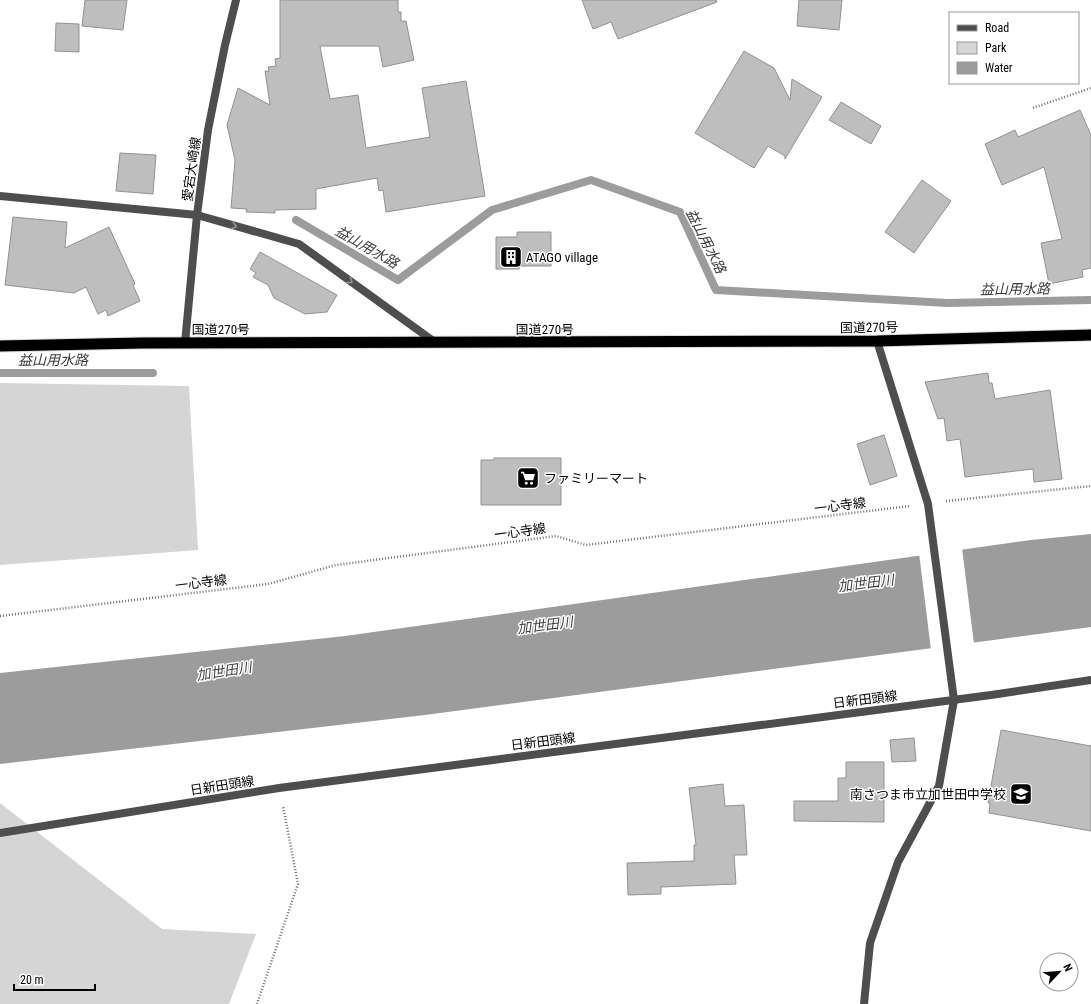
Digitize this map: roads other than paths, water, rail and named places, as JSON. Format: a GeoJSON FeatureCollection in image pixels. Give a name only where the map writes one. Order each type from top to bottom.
{"type":"FeatureCollection","features":[{"type":"Feature","properties":{"kind":"highway","name":"国道270号"},"geometry":{"type":"LineString","coordinates":[[0,346],[142,343],[877,341],[1091,335]]}},
{"type":"Feature","properties":{"kind":"street","name":"愛宕大崎線"},"geometry":{"type":"LineString","coordinates":[[185,343],[197,215],[208,130],[225,45],[236,0]]}},
{"type":"Feature","properties":{"kind":"street"},"geometry":{"type":"LineString","coordinates":[[0,196],[197,215],[299,244],[436,343]]}},
{"type":"Feature","properties":{"kind":"street"},"geometry":{"type":"LineString","coordinates":[[864,1004],[870,943],[898,862],[939,786],[954,700],[928,504],[877,341]]}},
{"type":"Feature","properties":{"kind":"street","name":"日新田頭線"},"geometry":{"type":"LineString","coordinates":[[0,833],[279,788],[954,700],[1091,680]]}},
{"type":"Feature","properties":{"kind":"water","name":"加世田川"},"geometry":{"type":"Polygon","coordinates":[[[1091,534],[1091,627],[425,715],[0,764],[0,673],[345,636],[1031,540],[1091,534]]]}},
{"type":"Feature","properties":{"kind":"waterway","name":"益山用水路"},"geometry":{"type":"LineString","coordinates":[[296,220],[398,280],[492,210],[591,180],[680,212],[716,290],[947,303],[1091,300]]}},
{"type":"Feature","properties":{"kind":"waterway","name":"益山用水路"},"geometry":{"type":"LineString","coordinates":[[0,373],[153,373]]}},
{"type":"Feature","properties":{"kind":"place","name":"ATAGO village"},"geometry":{"type":"Point","coordinates":[511,257]}},
{"type":"Feature","properties":{"kind":"place","name":"ファミリーマート"},"geometry":{"type":"Point","coordinates":[528,478]}},
{"type":"Feature","properties":{"kind":"place","name":"南さつま市立加世田中学校"},"geometry":{"type":"Point","coordinates":[1021,794]}}]}
